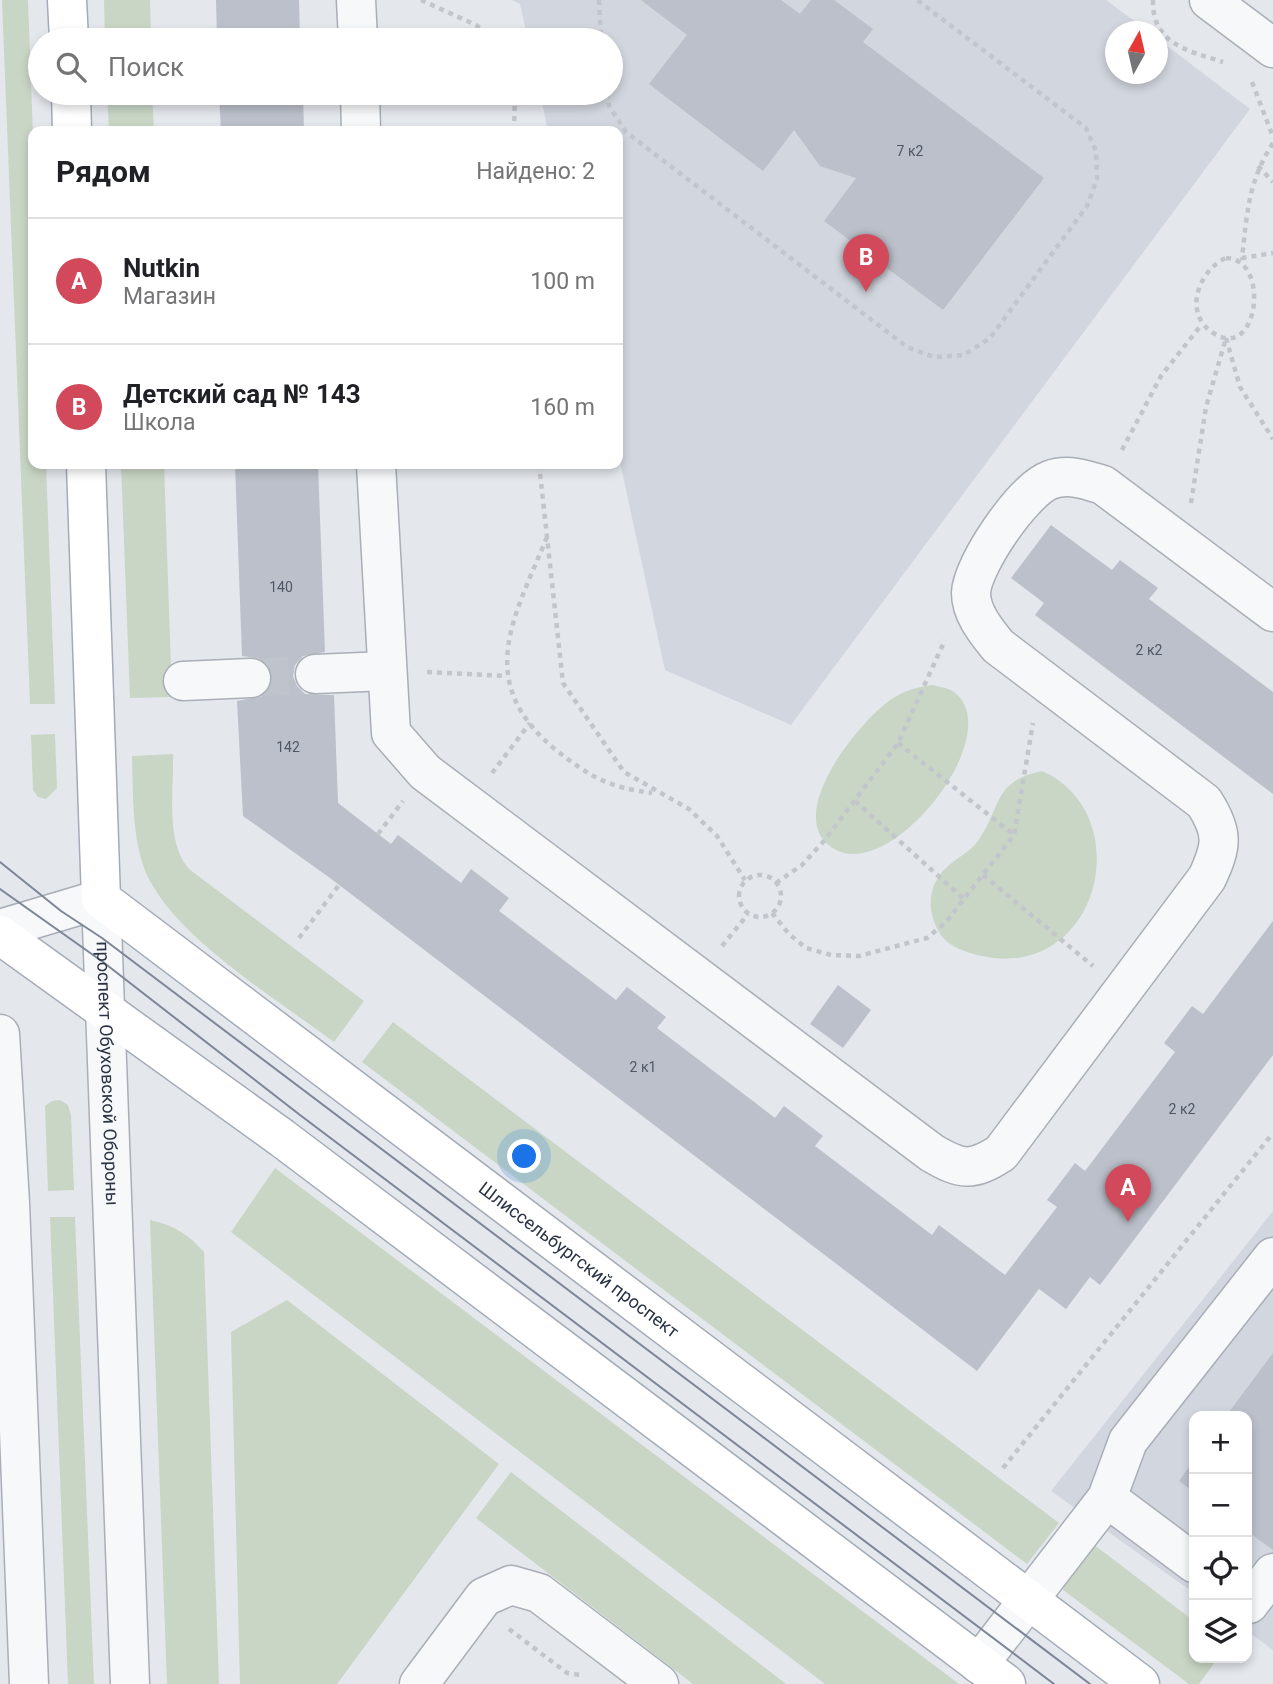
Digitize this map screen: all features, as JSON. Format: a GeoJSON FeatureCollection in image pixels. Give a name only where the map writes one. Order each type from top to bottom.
{"type":"FeatureCollection","features":[{"type":"Feature","properties":{"kind":"main road"},"geometry":{"type":"LineString","coordinates":[[67,0],[68,28]]}},
{"type":"Feature","properties":{"kind":"main road"},"geometry":{"type":"LineString","coordinates":[[71,105],[72,126]]}},
{"type":"Feature","properties":{"kind":"main road","name":"проспект Обуховской Обороны"},"geometry":{"type":"LineString","coordinates":[[86,469],[101,899]]}},
{"type":"Feature","properties":{"kind":"main road","name":"Шлиссельбургский проспект"},"geometry":{"type":"LineString","coordinates":[[101,899],[1140,1684]]}},
{"type":"Feature","properties":{"kind":"main road"},"geometry":{"type":"LineString","coordinates":[[0,935],[293,1147],[992,1674]]}},
{"type":"Feature","properties":{"kind":"street"},"geometry":{"type":"LineString","coordinates":[[356,0],[357,28]]}},
{"type":"Feature","properties":{"kind":"street"},"geometry":{"type":"LineString","coordinates":[[1209,0],[1273,48]]}},
{"type":"Feature","properties":{"kind":"street"},"geometry":{"type":"LineString","coordinates":[[360,105],[361,126]]}},
{"type":"Feature","properties":{"kind":"street"},"geometry":{"type":"LineString","coordinates":[[376,469],[391,733],[425,772],[932,1153],[956,1167],[981,1166],[1001,1153],[1207,878],[1219,851],[1218,823],[1204,802],[998,646],[980,623],[971,594],[977,565],[1030,494],[1050,480],[1077,477],[1103,485],[1273,612]]}},
{"type":"Feature","properties":{"kind":"street"},"geometry":{"type":"LineString","coordinates":[[316,674],[387,671]]}},
{"type":"Feature","properties":{"kind":"street"},"geometry":{"type":"LineString","coordinates":[[183,681],[251,678]]}},
{"type":"Feature","properties":{"kind":"street"},"geometry":{"type":"LineString","coordinates":[[0,929],[101,899]]}},
{"type":"Feature","properties":{"kind":"street","name":"проспект Обуховской Обороны"},"geometry":{"type":"LineString","coordinates":[[101,899],[130,1684]]}},
{"type":"Feature","properties":{"kind":"street"},"geometry":{"type":"LineString","coordinates":[[0,1034],[11,1217],[29,1684]]}},
{"type":"Feature","properties":{"kind":"street"},"geometry":{"type":"LineString","coordinates":[[992,1674],[1028,1600],[1107,1498],[1128,1441],[1273,1257]]}},
{"type":"Feature","properties":{"kind":"street"},"geometry":{"type":"LineString","coordinates":[[1107,1498],[1189,1559]]}},
{"type":"Feature","properties":{"kind":"street"},"geometry":{"type":"LineString","coordinates":[[1252,1600],[1273,1573]]}},
{"type":"Feature","properties":{"kind":"street"},"geometry":{"type":"LineString","coordinates":[[419,1684],[484,1597],[511,1585],[540,1593],[659,1684]]}},
{"type":"Feature","properties":{"kind":"path"},"geometry":{"type":"LineString","coordinates":[[421,0],[480,28]]}},
{"type":"Feature","properties":{"kind":"path"},"geometry":{"type":"LineString","coordinates":[[599,0],[600,28]]}},
{"type":"Feature","properties":{"kind":"path"},"geometry":{"type":"LineString","coordinates":[[623,127],[907,347],[934,357],[964,355],[990,338],[1087,206],[1097,179],[1096,151],[1086,128],[917,0]]}},
{"type":"Feature","properties":{"kind":"path"},"geometry":{"type":"LineString","coordinates":[[1153,0],[1153,15],[1160,32],[1183,48],[1226,63]]}},
{"type":"Feature","properties":{"kind":"path"},"geometry":{"type":"LineString","coordinates":[[1244,74],[1252,82],[1273,137]]}},
{"type":"Feature","properties":{"kind":"path"},"geometry":{"type":"LineString","coordinates":[[514,126],[515,105]]}},
{"type":"Feature","properties":{"kind":"path"},"geometry":{"type":"LineString","coordinates":[[609,105],[622,126]]}},
{"type":"Feature","properties":{"kind":"path"},"geometry":{"type":"LineString","coordinates":[[1242,258],[1250,189],[1258,166],[1273,143]]}},
{"type":"Feature","properties":{"kind":"path"},"geometry":{"type":"LineString","coordinates":[[1258,166],[1273,182]]}},
{"type":"Feature","properties":{"kind":"path"},"geometry":{"type":"LineString","coordinates":[[1260,318],[1253,330],[1241,336],[1226,338],[1213,333],[1202,324],[1197,310],[1202,279],[1212,264],[1226,258],[1273,253]]}},
{"type":"Feature","properties":{"kind":"path"},"geometry":{"type":"LineString","coordinates":[[1242,258],[1254,267]]}},
{"type":"Feature","properties":{"kind":"path"},"geometry":{"type":"LineString","coordinates":[[1103,485],[1161,376],[1202,324]]}},
{"type":"Feature","properties":{"kind":"path"},"geometry":{"type":"LineString","coordinates":[[1226,338],[1240,387],[1273,439]]}},
{"type":"Feature","properties":{"kind":"path"},"geometry":{"type":"LineString","coordinates":[[1184,546],[1206,407],[1226,338]]}},
{"type":"Feature","properties":{"kind":"path"},"geometry":{"type":"LineString","coordinates":[[540,469],[563,683],[624,772],[656,793],[688,809],[717,836],[745,880]]}},
{"type":"Feature","properties":{"kind":"path"},"geometry":{"type":"LineString","coordinates":[[547,536],[514,617],[508,644],[506,676],[514,702],[547,742],[580,769],[616,788],[656,793]]}},
{"type":"Feature","properties":{"kind":"path"},"geometry":{"type":"LineString","coordinates":[[776,883],[802,865],[898,743],[956,617],[971,594]]}},
{"type":"Feature","properties":{"kind":"path"},"geometry":{"type":"LineString","coordinates":[[387,671],[506,676]]}},
{"type":"Feature","properties":{"kind":"path"},"geometry":{"type":"LineString","coordinates":[[772,913],[789,934],[806,948],[831,956],[859,956],[895,949],[927,938],[964,899],[1014,835],[1041,678]]}},
{"type":"Feature","properties":{"kind":"path"},"geometry":{"type":"LineString","coordinates":[[468,804],[530,723]]}},
{"type":"Feature","properties":{"kind":"path"},"geometry":{"type":"LineString","coordinates":[[898,743],[1014,835]]}},
{"type":"Feature","properties":{"kind":"path"},"geometry":{"type":"LineString","coordinates":[[855,801],[964,899]]}},
{"type":"Feature","properties":{"kind":"path"},"geometry":{"type":"LineString","coordinates":[[758,874],[771,877],[776,883],[780,888],[780,902],[772,913],[761,917],[748,914],[740,905],[738,891],[745,880],[758,874]]}},
{"type":"Feature","properties":{"kind":"path"},"geometry":{"type":"LineString","coordinates":[[983,874],[1123,991]]}},
{"type":"Feature","properties":{"kind":"path"},"geometry":{"type":"LineString","coordinates":[[299,938],[339,885]]}},
{"type":"Feature","properties":{"kind":"path"},"geometry":{"type":"LineString","coordinates":[[1003,1468],[1273,1133]]}},
{"type":"Feature","properties":{"kind":"shaded area"},"geometry":{"type":"Polygon","coordinates":[[[512,0],[1106,0],[1134,21],[1105,21],[1105,84],[1168,84],[1168,47],[1250,109],[791,725],[665,670],[621,469],[623,126],[547,126],[543,105],[623,105],[623,28],[525,28],[520,4],[512,0]]]}},
{"type":"Feature","properties":{"kind":"shaded area"},"geometry":{"type":"Polygon","coordinates":[[[1273,1211],[1273,1650],[1252,1635],[1252,1411],[1189,1411],[1189,1589],[1051,1491],[1273,1211]]]}},
{"type":"Feature","properties":{"kind":"green space"},"geometry":{"type":"Polygon","coordinates":[[[2,0],[28,0],[28,105],[32,105],[33,126],[28,126],[28,469],[46,469],[55,704],[30,704],[2,0]]]}},
{"type":"Feature","properties":{"kind":"green space"},"geometry":{"type":"Polygon","coordinates":[[[104,0],[150,0],[151,28],[105,28],[104,0]]]}},
{"type":"Feature","properties":{"kind":"green space"},"geometry":{"type":"Polygon","coordinates":[[[108,105],[153,105],[154,126],[109,126],[108,105]]]}},
{"type":"Feature","properties":{"kind":"green space"},"geometry":{"type":"Polygon","coordinates":[[[121,469],[164,469],[172,697],[130,698],[121,469]]]}},
{"type":"Feature","properties":{"kind":"green space"},"geometry":{"type":"Polygon","coordinates":[[[933,685],[954,692],[967,712],[967,738],[956,767],[937,797],[914,824],[887,844],[860,853],[836,850],[821,836],[816,817],[820,795],[830,772],[875,712],[899,695],[933,685]]]}},
{"type":"Feature","properties":{"kind":"green space"},"geometry":{"type":"Polygon","coordinates":[[[55,734],[57,788],[46,799],[38,797],[33,790],[31,735],[55,734]]]}},
{"type":"Feature","properties":{"kind":"green space"},"geometry":{"type":"Polygon","coordinates":[[[173,754],[174,830],[181,858],[189,869],[364,1001],[334,1042],[224,962],[173,913],[154,888],[142,862],[136,836],[132,756],[173,754]]]}},
{"type":"Feature","properties":{"kind":"green space"},"geometry":{"type":"Polygon","coordinates":[[[1042,771],[1072,792],[1090,822],[1097,855],[1093,889],[1078,920],[1055,944],[1022,957],[982,956],[959,949],[944,939],[933,918],[932,892],[939,875],[978,841],[1007,788],[1026,775],[1042,771]]]}},
{"type":"Feature","properties":{"kind":"green space"},"geometry":{"type":"Polygon","coordinates":[[[393,1022],[1059,1523],[1027,1564],[362,1062],[393,1022]]]}},
{"type":"Feature","properties":{"kind":"green space"},"geometry":{"type":"Polygon","coordinates":[[[60,1100],[68,1105],[71,1116],[74,1190],[48,1191],[45,1106],[60,1100]]]}},
{"type":"Feature","properties":{"kind":"green space"},"geometry":{"type":"Polygon","coordinates":[[[275,1168],[959,1684],[825,1684],[231,1232],[275,1168]]]}},
{"type":"Feature","properties":{"kind":"green space"},"geometry":{"type":"Polygon","coordinates":[[[50,1217],[75,1217],[94,1684],[68,1684],[50,1217]]]}},
{"type":"Feature","properties":{"kind":"green space"},"geometry":{"type":"Polygon","coordinates":[[[150,1220],[180,1231],[204,1252],[219,1684],[167,1684],[150,1220]]]}},
{"type":"Feature","properties":{"kind":"green space"},"geometry":{"type":"Polygon","coordinates":[[[287,1300],[499,1464],[337,1684],[240,1684],[231,1332],[287,1300]]]}},
{"type":"Feature","properties":{"kind":"green space"},"geometry":{"type":"Polygon","coordinates":[[[511,1472],[786,1684],[693,1684],[476,1518],[511,1472]]]}},
{"type":"Feature","properties":{"kind":"green space"},"geometry":{"type":"Polygon","coordinates":[[[1093,1544],[1189,1617],[1189,1663],[1214,1663],[1199,1684],[1189,1684],[1063,1590],[1067,1577],[1093,1544]]]}},
{"type":"Feature","properties":{"kind":"building"},"geometry":{"type":"Polygon","coordinates":[[[216,0],[299,0],[300,28],[217,28],[216,0]]]}},
{"type":"Feature","properties":{"kind":"building"},"geometry":{"type":"Polygon","coordinates":[[[641,0],[781,0],[800,14],[811,0],[834,0],[873,29],[863,42],[1044,178],[943,310],[824,221],[856,178],[820,166],[794,130],[763,171],[649,84],[687,35],[641,0]]]}},
{"type":"Feature","properties":{"kind":"building"},"geometry":{"type":"Polygon","coordinates":[[[220,105],[303,105],[304,126],[221,126],[220,105]]]}},
{"type":"Feature","properties":{"kind":"building"},"geometry":{"type":"Polygon","coordinates":[[[235,469],[318,469],[325,652],[303,656],[295,665],[293,676],[297,686],[305,694],[334,695],[338,803],[391,844],[398,835],[461,883],[471,869],[509,898],[499,911],[616,1000],[627,987],[666,1017],[657,1028],[775,1118],[784,1106],[823,1136],[815,1146],[932,1235],[939,1225],[1005,1275],[1057,1207],[1047,1200],[1075,1163],[1085,1171],[1175,1052],[1164,1043],[1192,1006],[1203,1014],[1273,921],[1273,1055],[1100,1285],[1090,1277],[1066,1309],[1039,1289],[977,1371],[330,878],[243,816],[237,701],[263,696],[271,687],[273,678],[270,667],[262,659],[242,656],[235,469]]]}},
{"type":"Feature","properties":{"kind":"building"},"geometry":{"type":"Polygon","coordinates":[[[1051,525],[1112,570],[1120,560],[1158,588],[1149,599],[1273,692],[1273,794],[1035,615],[1044,603],[1011,578],[1051,525]]]}},
{"type":"Feature","properties":{"kind":"building"},"geometry":{"type":"Polygon","coordinates":[[[838,985],[871,1010],[843,1048],[810,1024],[838,985]]]}},
{"type":"Feature","properties":{"kind":"building"},"geometry":{"type":"Polygon","coordinates":[[[1273,1353],[1273,1550],[1252,1535],[1252,1411],[1230,1411],[1273,1353]]]}},
{"type":"Feature","properties":{"kind":"building"},"geometry":{"type":"Polygon","coordinates":[[[1189,1467],[1189,1488],[1179,1481],[1189,1467]]]}},
{"type":"Feature","properties":{"kind":"tunnel"},"geometry":{"type":"LineString","coordinates":[[251,678],[315,674]]}},
{"type":"Feature","properties":{"kind":"tram line"},"geometry":{"type":"LineString","coordinates":[[0,862],[61,911],[102,938],[1090,1684]]}},
{"type":"Feature","properties":{"kind":"tram line"},"geometry":{"type":"LineString","coordinates":[[0,889],[103,962],[300,1115],[1054,1684]]}},
{"type":"Feature","properties":{"kind":"place","name":"Детский сад № 143"},"geometry":{"type":"Point","coordinates":[866,292]}},
{"type":"Feature","properties":{"kind":"place","name":"Nutkin"},"geometry":{"type":"Point","coordinates":[1128,1222]}}]}
